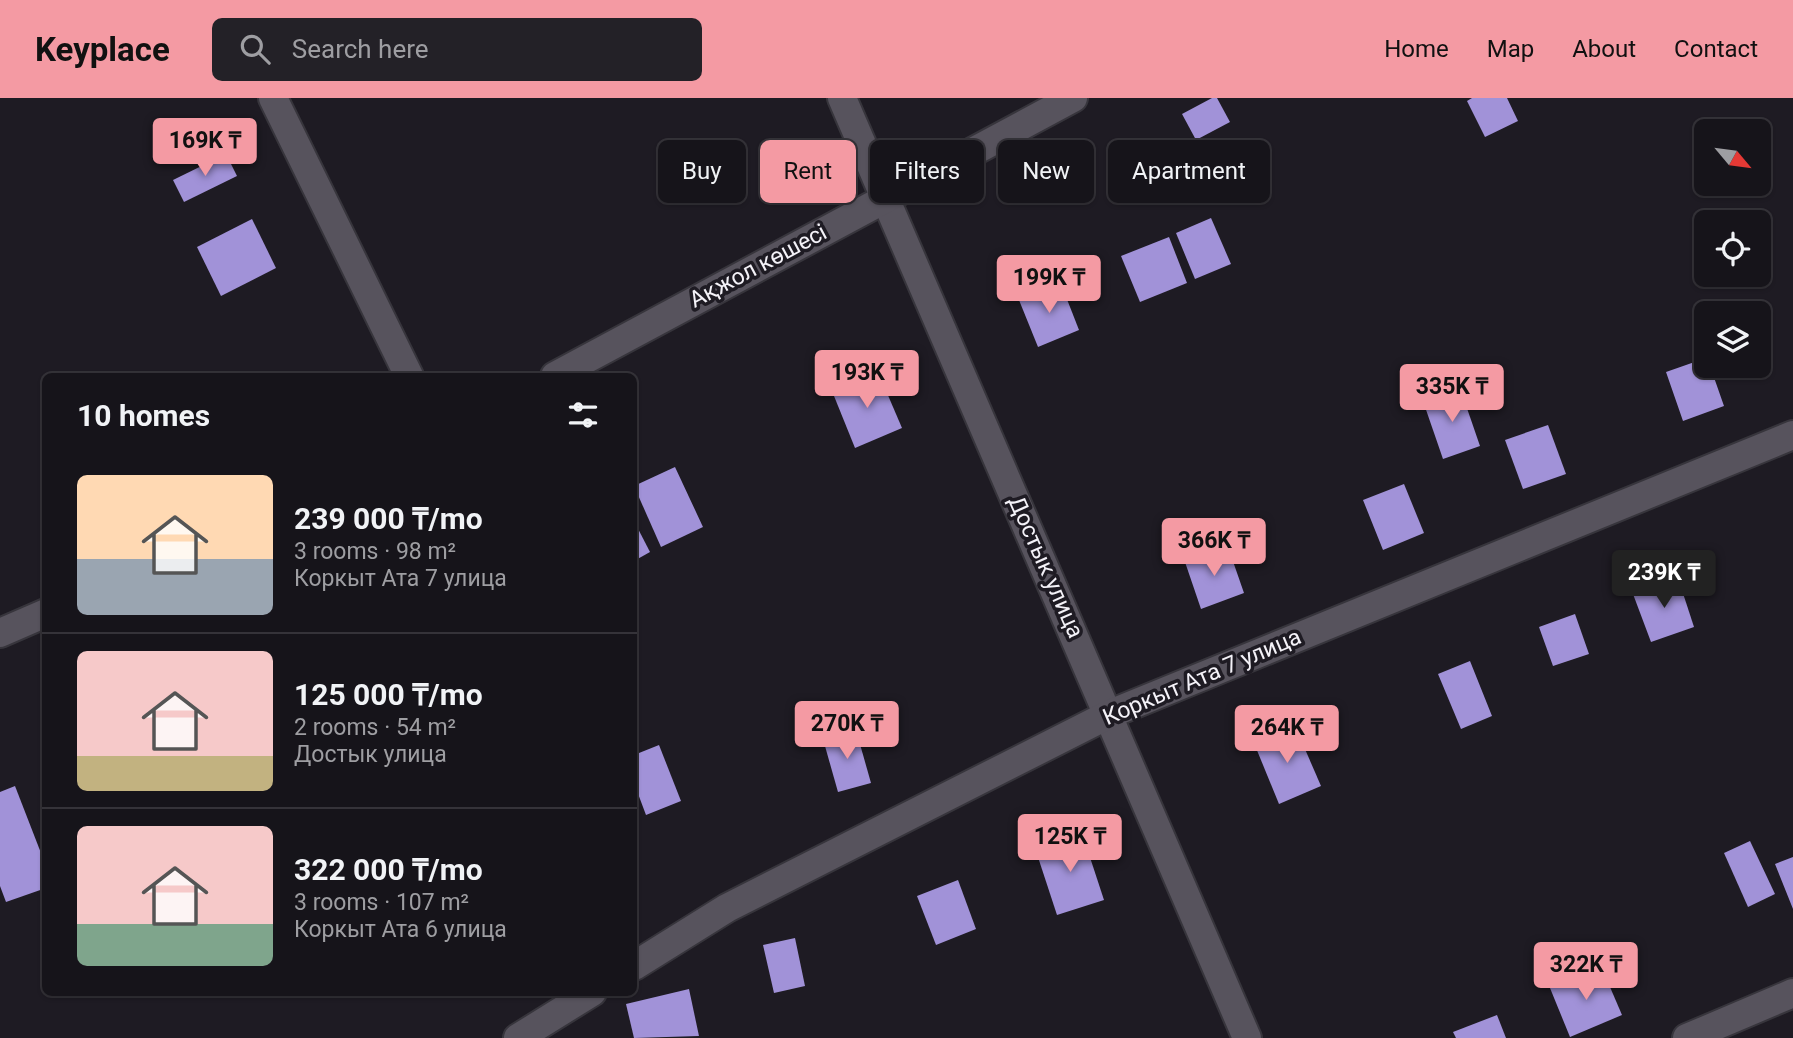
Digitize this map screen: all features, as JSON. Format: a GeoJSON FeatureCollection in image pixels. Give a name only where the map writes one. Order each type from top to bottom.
{"type":"FeatureCollection","features":[{"type":"Feature","properties":{"kind":"street"},"geometry":{"type":"LineString","coordinates":[[273,98],[408,373]]}},
{"type":"Feature","properties":{"kind":"street","name":"Достык улица"},"geometry":{"type":"LineString","coordinates":[[842,98],[870,165]]}},
{"type":"Feature","properties":{"kind":"street","name":"Ақжол көшесі"},"geometry":{"type":"LineString","coordinates":[[984,145],[1073,98]]}},
{"type":"Feature","properties":{"kind":"street","name":"Ақжол көшесі"},"geometry":{"type":"LineString","coordinates":[[561,373],[875,203]]}},
{"type":"Feature","properties":{"kind":"street","name":"Достык улица"},"geometry":{"type":"LineString","coordinates":[[886,203],[1110,714],[1247,1038]]}},
{"type":"Feature","properties":{"kind":"street","name":"Коркыт Ата 7 улица"},"geometry":{"type":"LineString","coordinates":[[637,964],[727,908],[1110,714],[1793,435]]}},
{"type":"Feature","properties":{"kind":"street"},"geometry":{"type":"LineString","coordinates":[[0,633],[42,615]]}},
{"type":"Feature","properties":{"kind":"street"},"geometry":{"type":"LineString","coordinates":[[1687,1038],[1793,992]]}},
{"type":"Feature","properties":{"kind":"street"},"geometry":{"type":"LineString","coordinates":[[518,1038],[586,996]]}},
{"type":"Feature","properties":{"kind":"building"},"geometry":{"type":"Polygon","coordinates":[[[1217,98],[1230,122],[1196,140],[1182,114],[1217,98]]]}},
{"type":"Feature","properties":{"kind":"building"},"geometry":{"type":"Polygon","coordinates":[[[1472,98],[1507,98],[1518,121],[1485,137],[1467,101],[1472,98]]]}},
{"type":"Feature","properties":{"kind":"building"},"geometry":{"type":"Polygon","coordinates":[[[226,154],[237,176],[184,202],[173,180],[226,154]]]}},
{"type":"Feature","properties":{"kind":"building"},"geometry":{"type":"Polygon","coordinates":[[[1211,218],[1231,264],[1195,279],[1176,233],[1211,218]]]}},
{"type":"Feature","properties":{"kind":"building"},"geometry":{"type":"Polygon","coordinates":[[[252,219],[276,268],[221,296],[197,247],[252,219]]]}},
{"type":"Feature","properties":{"kind":"building"},"geometry":{"type":"Polygon","coordinates":[[[1169,237],[1187,283],[1140,302],[1121,256],[1169,237]]]}},
{"type":"Feature","properties":{"kind":"building"},"geometry":{"type":"Polygon","coordinates":[[[1061,284],[1079,330],[1038,347],[1019,300],[1061,284]]]}},
{"type":"Feature","properties":{"kind":"building"},"geometry":{"type":"Polygon","coordinates":[[[1694,362],[1694,378],[1714,378],[1724,406],[1683,421],[1666,372],[1694,362]]]}},
{"type":"Feature","properties":{"kind":"building"},"geometry":{"type":"Polygon","coordinates":[[[878,372],[902,428],[855,448],[832,391],[878,372]]]}},
{"type":"Feature","properties":{"kind":"building"},"geometry":{"type":"Polygon","coordinates":[[[1460,388],[1480,446],[1443,459],[1423,401],[1460,388]]]}},
{"type":"Feature","properties":{"kind":"building"},"geometry":{"type":"Polygon","coordinates":[[[1548,425],[1566,474],[1523,489],[1505,440],[1548,425]]]}},
{"type":"Feature","properties":{"kind":"building"},"geometry":{"type":"Polygon","coordinates":[[[675,467],[703,527],[661,547],[637,493],[637,485],[675,467]]]}},
{"type":"Feature","properties":{"kind":"building"},"geometry":{"type":"Polygon","coordinates":[[[1404,484],[1424,533],[1383,550],[1363,500],[1404,484]]]}},
{"type":"Feature","properties":{"kind":"building"},"geometry":{"type":"Polygon","coordinates":[[[637,527],[650,552],[637,559],[637,527]]]}},
{"type":"Feature","properties":{"kind":"building"},"geometry":{"type":"Polygon","coordinates":[[[1228,547],[1244,593],[1201,609],[1185,562],[1228,547]]]}},
{"type":"Feature","properties":{"kind":"building"},"geometry":{"type":"Polygon","coordinates":[[[1678,578],[1694,627],[1651,642],[1633,594],[1678,578]]]}},
{"type":"Feature","properties":{"kind":"building"},"geometry":{"type":"Polygon","coordinates":[[[1575,614],[1589,654],[1553,666],[1539,627],[1575,614]]]}},
{"type":"Feature","properties":{"kind":"building"},"geometry":{"type":"Polygon","coordinates":[[[1470,661],[1492,716],[1461,729],[1438,674],[1470,661]]]}},
{"type":"Feature","properties":{"kind":"building"},"geometry":{"type":"Polygon","coordinates":[[[1295,726],[1321,786],[1279,804],[1254,743],[1295,726]]]}},
{"type":"Feature","properties":{"kind":"building"},"geometry":{"type":"Polygon","coordinates":[[[856,730],[871,783],[838,792],[823,739],[856,730]]]}},
{"type":"Feature","properties":{"kind":"building"},"geometry":{"type":"Polygon","coordinates":[[[659,745],[681,801],[646,815],[637,791],[637,754],[659,745]]]}},
{"type":"Feature","properties":{"kind":"building"},"geometry":{"type":"Polygon","coordinates":[[[15,786],[42,856],[42,889],[6,902],[0,886],[0,792],[15,786]]]}},
{"type":"Feature","properties":{"kind":"building"},"geometry":{"type":"Polygon","coordinates":[[[1082,833],[1104,900],[1057,915],[1035,848],[1082,833]]]}},
{"type":"Feature","properties":{"kind":"building"},"geometry":{"type":"Polygon","coordinates":[[[1750,841],[1775,894],[1748,907],[1724,853],[1750,841]]]}},
{"type":"Feature","properties":{"kind":"building"},"geometry":{"type":"Polygon","coordinates":[[[1793,857],[1793,909],[1775,864],[1793,857]]]}},
{"type":"Feature","properties":{"kind":"building"},"geometry":{"type":"Polygon","coordinates":[[[958,880],[976,929],[936,945],[917,896],[958,880]]]}},
{"type":"Feature","properties":{"kind":"building"},"geometry":{"type":"Polygon","coordinates":[[[795,938],[805,986],[774,993],[763,945],[795,938]]]}},
{"type":"Feature","properties":{"kind":"building"},"geometry":{"type":"Polygon","coordinates":[[[1601,966],[1622,1015],[1570,1037],[1550,988],[1601,966]]]}},
{"type":"Feature","properties":{"kind":"building"},"geometry":{"type":"Polygon","coordinates":[[[689,989],[699,1036],[634,1038],[626,1004],[689,989]]]}},
{"type":"Feature","properties":{"kind":"building"},"geometry":{"type":"Polygon","coordinates":[[[1497,1015],[1506,1038],[1456,1038],[1453,1032],[1497,1015]]]}}]}
